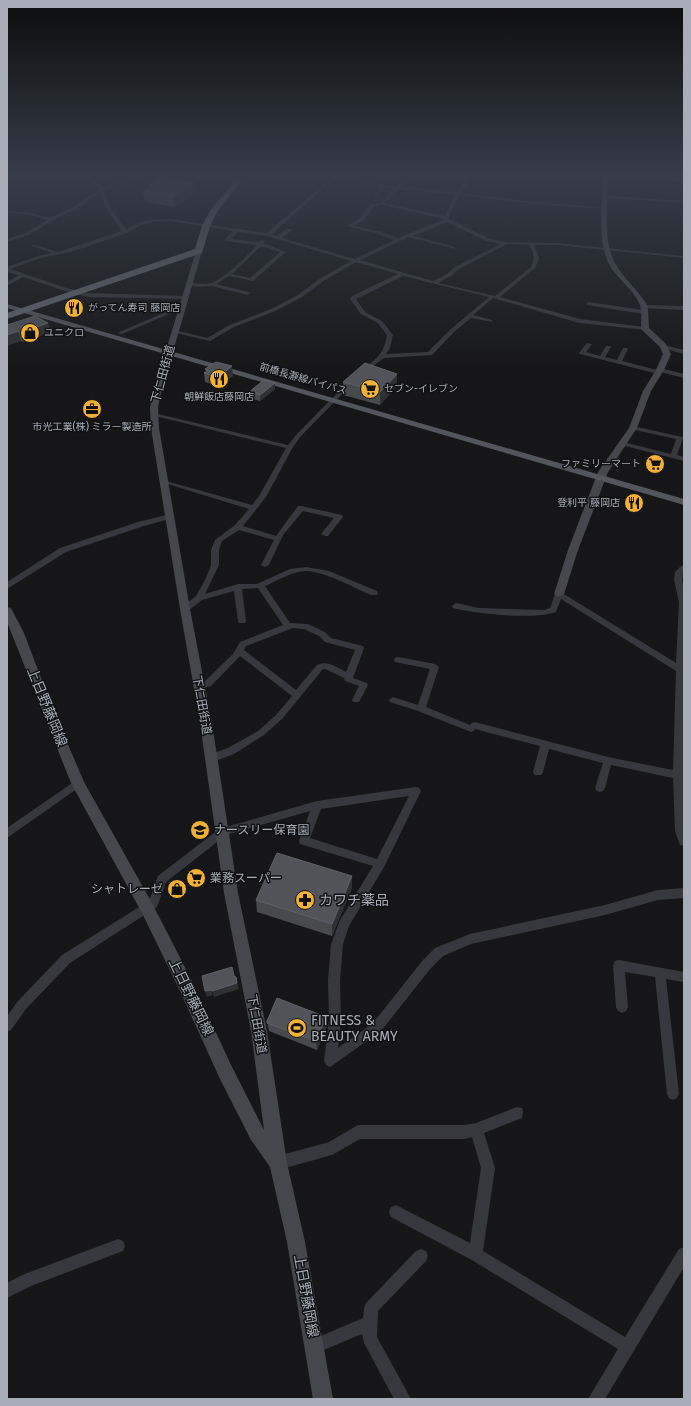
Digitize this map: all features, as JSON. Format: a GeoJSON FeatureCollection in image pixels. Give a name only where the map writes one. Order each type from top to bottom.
{"type":"FeatureCollection","features":[{"type":"Feature","properties":{"kind":"highway"},"geometry":{"type":"LineString","coordinates":[[7,316],[199,251],[202,240]]}},
{"type":"Feature","properties":{"kind":"main road","name":"前橋長瀞線バイパス"},"geometry":{"type":"LineString","coordinates":[[7,301],[28,309],[602,475],[684,496]]}},
{"type":"Feature","properties":{"kind":"main road","name":"前橋長瀞線バイパス"},"geometry":{"type":"LineString","coordinates":[[7,306],[28,309],[120,333],[169,350]]}},
{"type":"Feature","properties":{"kind":"main road","name":"前橋長瀞線バイパス"},"geometry":{"type":"LineString","coordinates":[[602,475],[684,502]]}},
{"type":"Feature","properties":{"kind":"street"},"geometry":{"type":"LineString","coordinates":[[7,270],[40,257],[99,240]]}},
{"type":"Feature","properties":{"kind":"street"},"geometry":{"type":"LineString","coordinates":[[226,240],[261,244],[284,252],[251,280],[227,274]]}},
{"type":"Feature","properties":{"kind":"street"},"geometry":{"type":"LineString","coordinates":[[212,284],[253,254],[264,240]]}},
{"type":"Feature","properties":{"kind":"street"},"geometry":{"type":"LineString","coordinates":[[283,240],[433,283],[537,308],[579,321],[645,329],[664,347],[667,354],[648,391],[633,428],[602,475],[552,610],[545,613],[479,610],[456,606]]}},
{"type":"Feature","properties":{"kind":"street"},"geometry":{"type":"LineString","coordinates":[[175,332],[208,340],[232,326],[273,310],[300,296],[320,281],[354,261],[398,240]]}},
{"type":"Feature","properties":{"kind":"street"},"geometry":{"type":"LineString","coordinates":[[422,240],[453,248]]}},
{"type":"Feature","properties":{"kind":"street"},"geometry":{"type":"LineString","coordinates":[[488,240],[506,243],[557,244],[684,257]]}},
{"type":"Feature","properties":{"kind":"street"},"geometry":{"type":"LineString","coordinates":[[605,240],[609,258],[644,310],[645,329]]}},
{"type":"Feature","properties":{"kind":"street"},"geometry":{"type":"LineString","coordinates":[[433,283],[457,268],[506,243]]}},
{"type":"Feature","properties":{"kind":"street"},"geometry":{"type":"LineString","coordinates":[[384,356],[402,354],[430,354],[469,316],[533,268],[536,264],[536,251],[531,244]]}},
{"type":"Feature","properties":{"kind":"street"},"geometry":{"type":"LineString","coordinates":[[34,245],[56,253]]}},
{"type":"Feature","properties":{"kind":"street","name":"下仁田街道"},"geometry":{"type":"LineString","coordinates":[[199,251],[156,397],[154,415],[223,832],[231,894],[259,1031],[278,1163]]}},
{"type":"Feature","properties":{"kind":"street"},"geometry":{"type":"LineString","coordinates":[[7,270],[88,295],[183,303]]}},
{"type":"Feature","properties":{"kind":"street"},"geometry":{"type":"LineString","coordinates":[[199,598],[215,565],[215,550],[219,540],[238,527],[262,497],[290,447],[299,435],[335,397],[363,372],[384,356],[389,345],[390,334],[380,322],[363,313],[353,299],[354,297],[403,274]]}},
{"type":"Feature","properties":{"kind":"street"},"geometry":{"type":"LineString","coordinates":[[7,284],[23,275]]}},
{"type":"Feature","properties":{"kind":"street"},"geometry":{"type":"LineString","coordinates":[[189,284],[212,284],[247,293]]}},
{"type":"Feature","properties":{"kind":"street"},"geometry":{"type":"LineString","coordinates":[[120,333],[183,303]]}},
{"type":"Feature","properties":{"kind":"street"},"geometry":{"type":"LineString","coordinates":[[589,304],[644,310],[684,308]]}},
{"type":"Feature","properties":{"kind":"street"},"geometry":{"type":"LineString","coordinates":[[469,316],[490,321]]}},
{"type":"Feature","properties":{"kind":"street"},"geometry":{"type":"LineString","coordinates":[[589,344],[582,353],[684,376]]}},
{"type":"Feature","properties":{"kind":"street"},"geometry":{"type":"LineString","coordinates":[[601,358],[608,347]]}},
{"type":"Feature","properties":{"kind":"street"},"geometry":{"type":"LineString","coordinates":[[664,347],[684,352]]}},
{"type":"Feature","properties":{"kind":"street"},"geometry":{"type":"LineString","coordinates":[[618,362],[625,349]]}},
{"type":"Feature","properties":{"kind":"street"},"geometry":{"type":"LineString","coordinates":[[154,415],[290,447]]}},
{"type":"Feature","properties":{"kind":"street"},"geometry":{"type":"LineString","coordinates":[[633,428],[680,438],[673,456]]}},
{"type":"Feature","properties":{"kind":"street"},"geometry":{"type":"LineString","coordinates":[[623,444],[684,458]]}},
{"type":"Feature","properties":{"kind":"street"},"geometry":{"type":"LineString","coordinates":[[164,482],[253,508]]}},
{"type":"Feature","properties":{"kind":"street"},"geometry":{"type":"LineString","coordinates":[[265,565],[278,540],[301,508],[339,517],[326,534]]}},
{"type":"Feature","properties":{"kind":"street"},"geometry":{"type":"LineString","coordinates":[[7,586],[63,550],[170,516]]}},
{"type":"Feature","properties":{"kind":"street"},"geometry":{"type":"LineString","coordinates":[[238,527],[278,540]]}},
{"type":"Feature","properties":{"kind":"street"},"geometry":{"type":"LineString","coordinates":[[684,568],[679,572],[678,580],[682,602],[680,642],[681,670],[678,716],[678,775],[680,831],[684,842]]}},
{"type":"Feature","properties":{"kind":"street"},"geometry":{"type":"LineString","coordinates":[[185,609],[199,598],[238,587],[260,585],[293,571],[306,569],[326,573],[374,592]]}},
{"type":"Feature","properties":{"kind":"street"},"geometry":{"type":"LineString","coordinates":[[260,585],[289,627]]}},
{"type":"Feature","properties":{"kind":"street"},"geometry":{"type":"LineString","coordinates":[[238,587],[242,621]]}},
{"type":"Feature","properties":{"kind":"street"},"geometry":{"type":"LineString","coordinates":[[559,594],[681,670]]}},
{"type":"Feature","properties":{"kind":"street","name":"上日野藤岡線"},"geometry":{"type":"LineString","coordinates":[[7,611],[18,633],[46,708],[78,783],[147,908],[257,1134],[278,1163],[296,1242],[323,1399]]}},
{"type":"Feature","properties":{"kind":"street"},"geometry":{"type":"LineString","coordinates":[[199,686],[208,684],[236,656],[243,644],[292,625],[305,626],[322,634],[328,640],[360,648],[349,677]]}},
{"type":"Feature","properties":{"kind":"street"},"geometry":{"type":"LineString","coordinates":[[239,651],[297,695]]}},
{"type":"Feature","properties":{"kind":"street"},"geometry":{"type":"LineString","coordinates":[[398,660],[435,667],[421,708]]}},
{"type":"Feature","properties":{"kind":"street"},"geometry":{"type":"LineString","coordinates":[[210,756],[218,756],[231,751],[261,733],[279,717],[320,667],[325,665],[349,677],[348,678],[364,684],[356,700]]}},
{"type":"Feature","properties":{"kind":"street"},"geometry":{"type":"LineString","coordinates":[[393,700],[421,708],[473,727],[608,761],[678,775]]}},
{"type":"Feature","properties":{"kind":"street"},"geometry":{"type":"LineString","coordinates":[[538,772],[545,745]]}},
{"type":"Feature","properties":{"kind":"street"},"geometry":{"type":"LineString","coordinates":[[600,788],[608,761]]}},
{"type":"Feature","properties":{"kind":"street"},"geometry":{"type":"LineString","coordinates":[[7,834],[78,783]]}},
{"type":"Feature","properties":{"kind":"street"},"geometry":{"type":"LineString","coordinates":[[7,1026],[22,1005],[66,959],[153,904],[162,879],[223,832],[317,805],[416,791],[380,864],[344,924],[338,944],[334,980],[335,1021],[330,1061],[377,1027],[427,964],[439,952],[470,939],[597,912],[658,895],[684,893]]}},
{"type":"Feature","properties":{"kind":"street"},"geometry":{"type":"LineString","coordinates":[[317,805],[304,841],[380,864]]}},
{"type":"Feature","properties":{"kind":"street"},"geometry":{"type":"LineString","coordinates":[[622,1007],[619,965],[684,977]]}},
{"type":"Feature","properties":{"kind":"street"},"geometry":{"type":"LineString","coordinates":[[660,973],[673,1094]]}},
{"type":"Feature","properties":{"kind":"street"},"geometry":{"type":"LineString","coordinates":[[278,1163],[332,1148],[358,1132],[465,1132],[476,1130],[517,1113]]}},
{"type":"Feature","properties":{"kind":"street"},"geometry":{"type":"LineString","coordinates":[[475,1254],[488,1168],[476,1130]]}},
{"type":"Feature","properties":{"kind":"street"},"geometry":{"type":"LineString","coordinates":[[396,1212],[475,1254],[628,1347]]}},
{"type":"Feature","properties":{"kind":"street"},"geometry":{"type":"LineString","coordinates":[[7,1291],[27,1280],[118,1246]]}},
{"type":"Feature","properties":{"kind":"street"},"geometry":{"type":"LineString","coordinates":[[596,1399],[684,1254]]}},
{"type":"Feature","properties":{"kind":"street"},"geometry":{"type":"LineString","coordinates":[[403,1399],[369,1338],[371,1308],[421,1256]]}},
{"type":"Feature","properties":{"kind":"street"},"geometry":{"type":"LineString","coordinates":[[314,1346],[370,1323]]}},
{"type":"Feature","properties":{"kind":"building"},"geometry":{"type":"Polygon","coordinates":[[[35,316],[48,323],[20,333],[18,331],[7,335],[7,325],[35,316]]]}},
{"type":"Feature","properties":{"kind":"building"},"geometry":{"type":"Polygon","coordinates":[[[216,362],[232,366],[218,377],[204,373],[208,370],[205,369],[216,362]]]}},
{"type":"Feature","properties":{"kind":"building"},"geometry":{"type":"Polygon","coordinates":[[[365,363],[397,374],[380,392],[343,382],[365,363]]]}},
{"type":"Feature","properties":{"kind":"building"},"geometry":{"type":"Polygon","coordinates":[[[264,380],[275,383],[260,395],[249,392],[264,380]]]}},
{"type":"Feature","properties":{"kind":"building","name":"カワチ薬品"},"geometry":{"type":"Polygon","coordinates":[[[277,853],[352,876],[332,924],[256,900],[277,853]]]}},
{"type":"Feature","properties":{"kind":"building"},"geometry":{"type":"Polygon","coordinates":[[[232,967],[237,983],[212,991],[205,991],[202,976],[232,967]]]}},
{"type":"Feature","properties":{"kind":"building","name":"FITNESS & BEAUTY ARMY"},"geometry":{"type":"Polygon","coordinates":[[[277,998],[326,1017],[316,1041],[267,1023],[277,998]]]}},
{"type":"Feature","properties":{"kind":"place","name":"がってん寿司 藤岡店"},"geometry":{"type":"Point","coordinates":[74,308]}},
{"type":"Feature","properties":{"kind":"place","name":"ユニクロ"},"geometry":{"type":"Point","coordinates":[30,333]}},
{"type":"Feature","properties":{"kind":"place","name":"朝鮮飯店藤岡店"},"geometry":{"type":"Point","coordinates":[219,379]}},
{"type":"Feature","properties":{"kind":"place","name":"セブン-イレブン"},"geometry":{"type":"Point","coordinates":[370,389]}},
{"type":"Feature","properties":{"kind":"place","name":"市光工業(株) ミラー製造所"},"geometry":{"type":"Point","coordinates":[92,409]}},
{"type":"Feature","properties":{"kind":"place","name":"ファミリーマート"},"geometry":{"type":"Point","coordinates":[655,464]}},
{"type":"Feature","properties":{"kind":"place","name":"登利平 藤岡店"},"geometry":{"type":"Point","coordinates":[634,503]}},
{"type":"Feature","properties":{"kind":"place","name":"ナースリー保育園"},"geometry":{"type":"Point","coordinates":[200,830]}},
{"type":"Feature","properties":{"kind":"place","name":"業務スーパー"},"geometry":{"type":"Point","coordinates":[196,878]}},
{"type":"Feature","properties":{"kind":"place","name":"シャトレーゼ"},"geometry":{"type":"Point","coordinates":[177,889]}},
{"type":"Feature","properties":{"kind":"place","name":"カワチ薬品"},"geometry":{"type":"Point","coordinates":[305,900]}},
{"type":"Feature","properties":{"kind":"place","name":"FITNESS & BEAUTY ARMY"},"geometry":{"type":"Point","coordinates":[297,1028]}}]}
